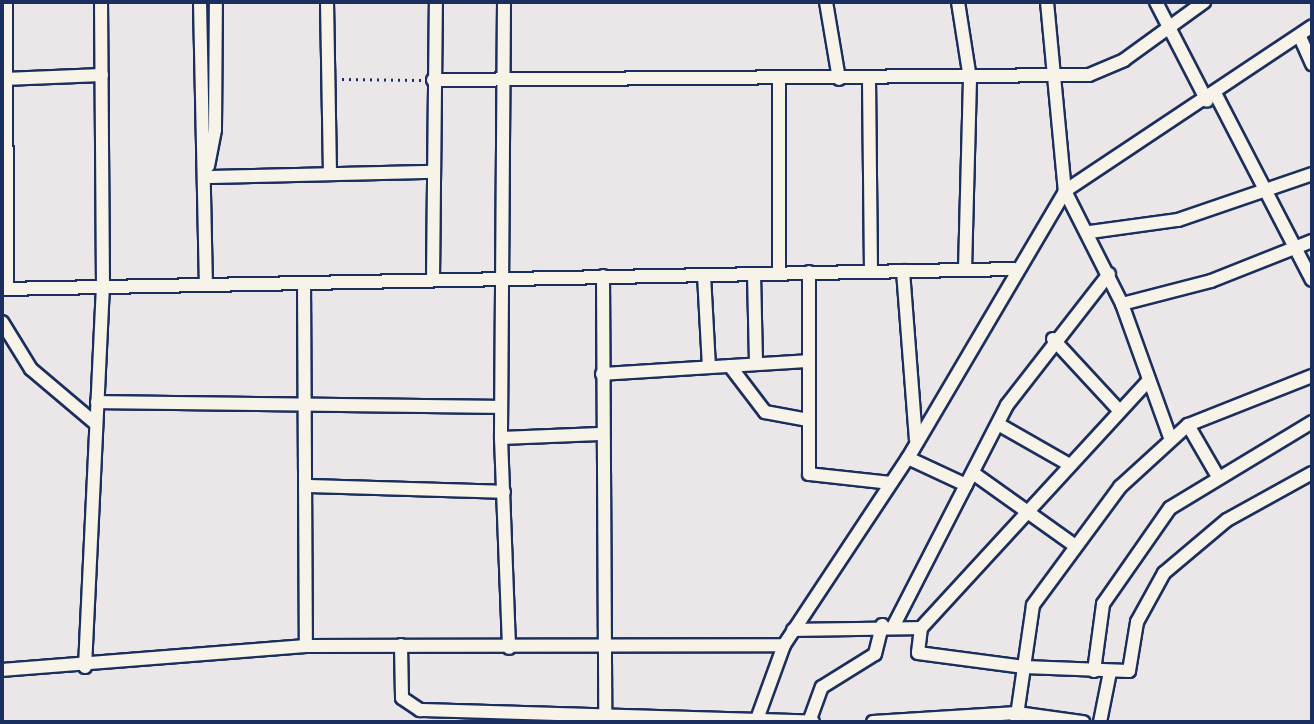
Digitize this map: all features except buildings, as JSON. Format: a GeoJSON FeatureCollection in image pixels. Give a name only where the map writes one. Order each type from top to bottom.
{"type":"FeatureCollection","features":[{"type":"Feature","properties":{"kind":"street"},"geometry":{"type":"LineString","coordinates":[[6,2],[4,289],[1015,269]]}},
{"type":"Feature","properties":{"kind":"street"},"geometry":{"type":"LineString","coordinates":[[85,667],[103,286],[101,2]]}},
{"type":"Feature","properties":{"kind":"street"},"geometry":{"type":"LineString","coordinates":[[200,2],[199,129],[206,177],[206,285]]}},
{"type":"Feature","properties":{"kind":"street"},"geometry":{"type":"LineString","coordinates":[[206,177],[215,130],[216,2]]}},
{"type":"Feature","properties":{"kind":"street"},"geometry":{"type":"LineString","coordinates":[[327,2],[330,173]]}},
{"type":"Feature","properties":{"kind":"street"},"geometry":{"type":"LineString","coordinates":[[433,279],[429,172],[436,2]]}},
{"type":"Feature","properties":{"kind":"street"},"geometry":{"type":"LineString","coordinates":[[504,2],[501,438],[509,648]]}},
{"type":"Feature","properties":{"kind":"street"},"geometry":{"type":"LineString","coordinates":[[826,2],[839,79]]}},
{"type":"Feature","properties":{"kind":"street"},"geometry":{"type":"LineString","coordinates":[[958,2],[970,79],[965,270]]}},
{"type":"Feature","properties":{"kind":"street"},"geometry":{"type":"LineString","coordinates":[[1047,2],[1059,76],[1065,191],[1090,232],[1122,304],[1170,437]]}},
{"type":"Feature","properties":{"kind":"street"},"geometry":{"type":"LineString","coordinates":[[1156,2],[1211,98],[1271,192],[1312,280]]}},
{"type":"Feature","properties":{"kind":"street"},"geometry":{"type":"LineString","coordinates":[[433,80],[970,79],[1089,75],[1124,60],[1204,2]]}},
{"type":"Feature","properties":{"kind":"street"},"geometry":{"type":"LineString","coordinates":[[757,720],[784,645],[908,458],[1015,269],[1065,191],[1211,98],[1312,26]]}},
{"type":"Feature","properties":{"kind":"street"},"geometry":{"type":"LineString","coordinates":[[1300,37],[1312,64]]}},
{"type":"Feature","properties":{"kind":"street"},"geometry":{"type":"LineString","coordinates":[[4,79],[102,75]]}},
{"type":"Feature","properties":{"kind":"street"},"geometry":{"type":"LineString","coordinates":[[779,78],[779,272]]}},
{"type":"Feature","properties":{"kind":"street"},"geometry":{"type":"LineString","coordinates":[[869,79],[871,271]]}},
{"type":"Feature","properties":{"kind":"street"},"geometry":{"type":"LineString","coordinates":[[206,177],[429,172]]}},
{"type":"Feature","properties":{"kind":"street"},"geometry":{"type":"LineString","coordinates":[[1090,232],[1178,220],[1271,192],[1312,174]]}},
{"type":"Feature","properties":{"kind":"street"},"geometry":{"type":"LineString","coordinates":[[1122,304],[1298,248],[1312,241]]}},
{"type":"Feature","properties":{"kind":"street"},"geometry":{"type":"LineString","coordinates":[[904,271],[916,440]]}},
{"type":"Feature","properties":{"kind":"street"},"geometry":{"type":"LineString","coordinates":[[808,272],[809,474],[890,483]]}},
{"type":"Feature","properties":{"kind":"street"},"geometry":{"type":"LineString","coordinates":[[754,274],[756,364]]}},
{"type":"Feature","properties":{"kind":"street"},"geometry":{"type":"LineString","coordinates":[[401,645],[402,698],[411,707],[591,719],[605,715],[811,722],[822,687],[875,654],[888,625],[998,424],[1053,339],[1109,274]]}},
{"type":"Feature","properties":{"kind":"street"},"geometry":{"type":"LineString","coordinates":[[704,275],[709,368]]}},
{"type":"Feature","properties":{"kind":"street"},"geometry":{"type":"LineString","coordinates":[[603,276],[600,434],[605,715]]}},
{"type":"Feature","properties":{"kind":"street"},"geometry":{"type":"LineString","coordinates":[[304,283],[306,646]]}},
{"type":"Feature","properties":{"kind":"street"},"geometry":{"type":"LineString","coordinates":[[2,322],[31,369],[95,423]]}},
{"type":"Feature","properties":{"kind":"street"},"geometry":{"type":"LineString","coordinates":[[1053,339],[1117,408]]}},
{"type":"Feature","properties":{"kind":"street"},"geometry":{"type":"LineString","coordinates":[[602,374],[809,361]]}},
{"type":"Feature","properties":{"kind":"street"},"geometry":{"type":"LineString","coordinates":[[730,366],[765,412],[808,420]]}},
{"type":"Feature","properties":{"kind":"street"},"geometry":{"type":"LineString","coordinates":[[1017,718],[1033,604],[1074,545],[1170,437],[1188,425],[1312,376]]}},
{"type":"Feature","properties":{"kind":"street"},"geometry":{"type":"LineString","coordinates":[[1149,380],[1117,408],[1032,514],[921,628],[920,654],[1024,667],[1094,671],[1131,669],[1145,602],[1185,551],[1312,473]]}},
{"type":"Feature","properties":{"kind":"street"},"geometry":{"type":"LineString","coordinates":[[97,402],[305,401],[501,407]]}},
{"type":"Feature","properties":{"kind":"street"},"geometry":{"type":"LineString","coordinates":[[1094,671],[1096,625],[1116,579],[1170,508],[1217,475],[1312,422]]}},
{"type":"Feature","properties":{"kind":"street"},"geometry":{"type":"LineString","coordinates":[[998,424],[1070,465]]}},
{"type":"Feature","properties":{"kind":"street"},"geometry":{"type":"LineString","coordinates":[[1188,425],[1217,475]]}},
{"type":"Feature","properties":{"kind":"street"},"geometry":{"type":"LineString","coordinates":[[501,438],[600,434]]}},
{"type":"Feature","properties":{"kind":"street"},"geometry":{"type":"LineString","coordinates":[[908,458],[969,479],[1032,514],[1074,545]]}},
{"type":"Feature","properties":{"kind":"street"},"geometry":{"type":"LineString","coordinates":[[307,486],[504,492]]}},
{"type":"Feature","properties":{"kind":"street"},"geometry":{"type":"LineString","coordinates":[[793,630],[888,625],[921,628]]}},
{"type":"Feature","properties":{"kind":"street"},"geometry":{"type":"LineString","coordinates":[[2,670],[85,667],[306,646],[602,648],[784,645]]}},
{"type":"Feature","properties":{"kind":"street"},"geometry":{"type":"LineString","coordinates":[[1100,722],[1110,671]]}},
{"type":"Feature","properties":{"kind":"street"},"geometry":{"type":"LineString","coordinates":[[873,722],[1017,718],[1083,722]]}},
{"type":"Feature","properties":{"kind":"path"},"geometry":{"type":"LineString","coordinates":[[327,78],[433,80]]}}]}
